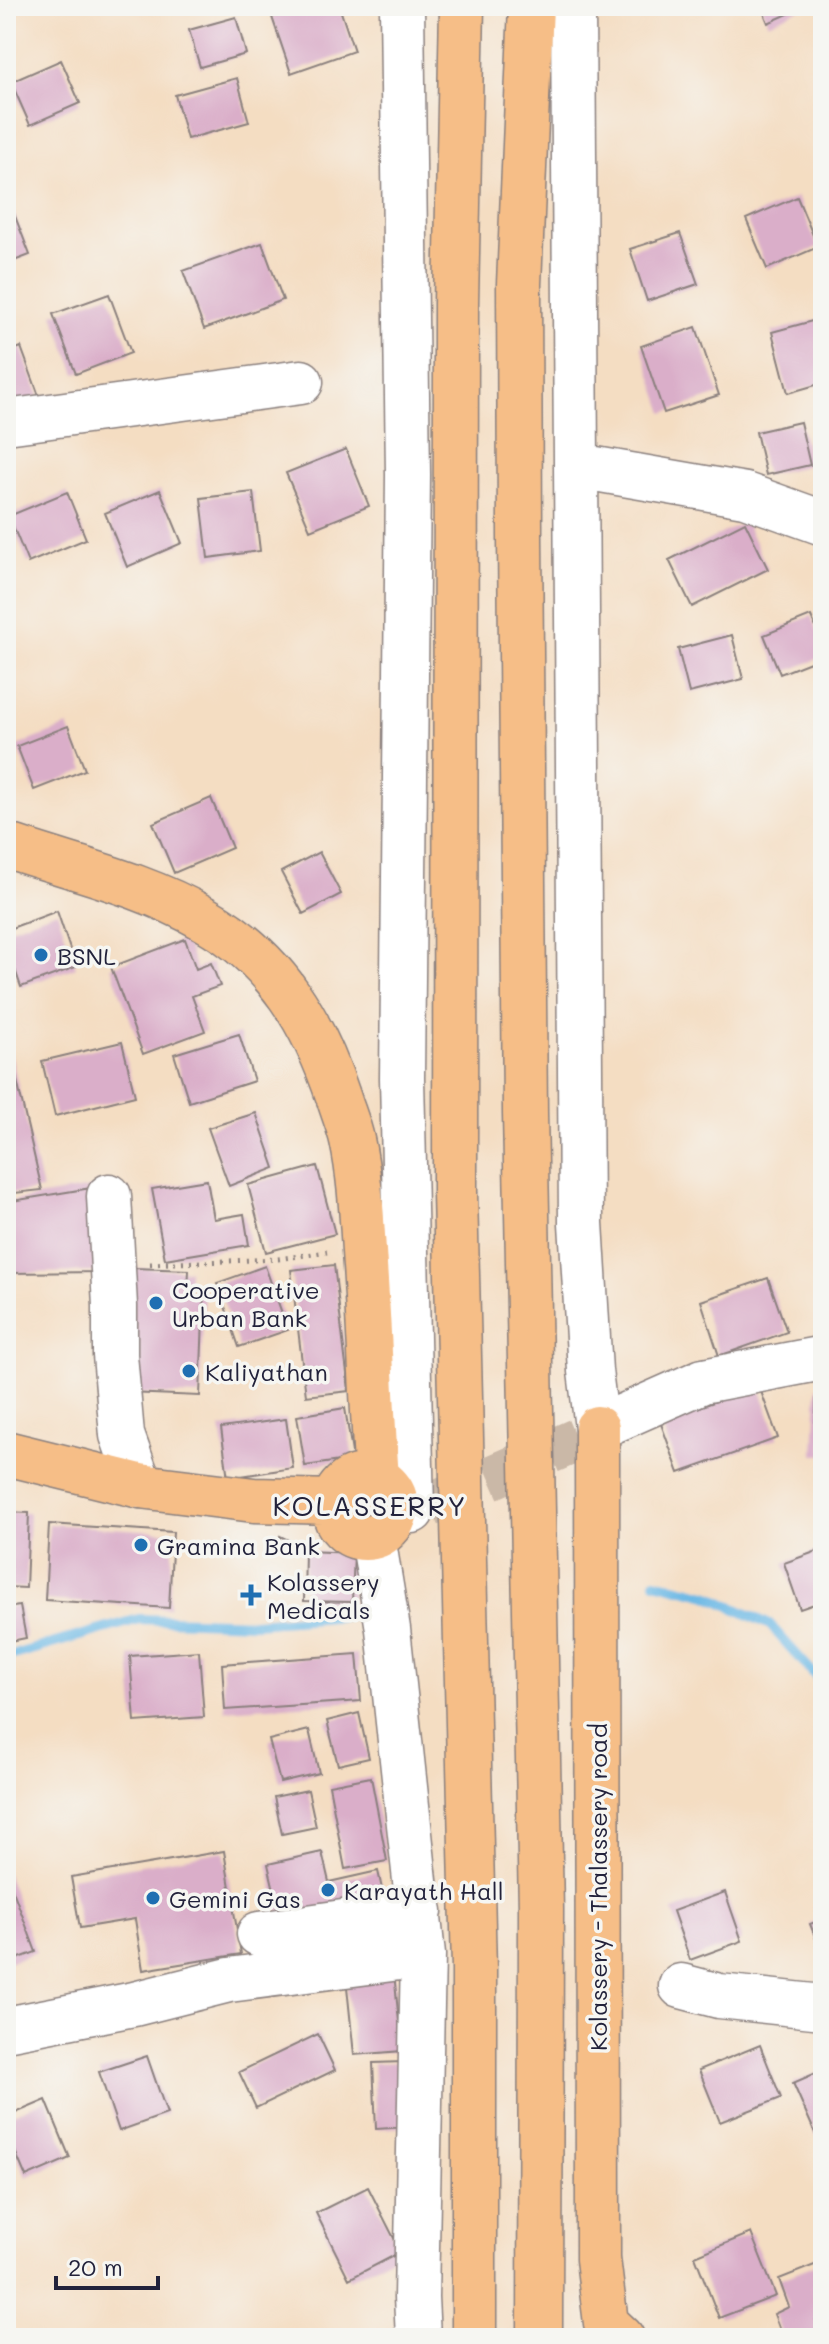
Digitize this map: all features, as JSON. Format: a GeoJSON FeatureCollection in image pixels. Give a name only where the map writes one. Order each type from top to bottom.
{"type":"FeatureCollection","features":[{"type":"Feature","properties":{"kind":"main road"},"geometry":{"type":"LineString","coordinates":[[462,6],[456,304],[455,1193],[474,1969],[474,2338]]}},
{"type":"Feature","properties":{"kind":"main road"},"geometry":{"type":"LineString","coordinates":[[531,6],[519,284],[519,379],[525,1113],[541,1909],[540,2338]]}},
{"type":"Feature","properties":{"kind":"main road"},"geometry":{"type":"LineString","coordinates":[[6,845],[161,897],[205,919],[237,940],[286,989],[312,1028],[329,1068],[352,1139],[397,1510]]}},
{"type":"Feature","properties":{"kind":"main road","name":"Kolassery - Thalassery road"},"geometry":{"type":"LineString","coordinates":[[587,1434],[598,2259],[611,2333]]}},
{"type":"Feature","properties":{"kind":"main road"},"geometry":{"type":"LineString","coordinates":[[6,1453],[140,1486],[254,1500],[334,1502],[338,1492],[353,1478],[363,1476],[397,1510]]}},
{"type":"Feature","properties":{"kind":"street"},"geometry":{"type":"LineString","coordinates":[[402,6],[408,475],[397,1510],[388,1629],[423,1955],[416,2297],[418,2338]]}},
{"type":"Feature","properties":{"kind":"street"},"geometry":{"type":"LineString","coordinates":[[573,6],[581,1223],[590,1371],[587,1434],[703,1381],[823,1358]]}},
{"type":"Feature","properties":{"kind":"street"},"geometry":{"type":"LineString","coordinates":[[6,422],[301,382]]}},
{"type":"Feature","properties":{"kind":"street"},"geometry":{"type":"LineString","coordinates":[[578,466],[745,495],[823,523]]}},
{"type":"Feature","properties":{"kind":"street"},"geometry":{"type":"LineString","coordinates":[[109,1196],[115,1355],[122,1435],[140,1486]]}},
{"type":"Feature","properties":{"kind":"street"},"geometry":{"type":"LineString","coordinates":[[259,1934],[420,1911]]}},
{"type":"Feature","properties":{"kind":"street"},"geometry":{"type":"LineString","coordinates":[[6,2029],[134,2004],[229,1980],[423,1955]]}},
{"type":"Feature","properties":{"kind":"street"},"geometry":{"type":"LineString","coordinates":[[681,1986],[719,1996],[823,2007]]}},
{"type":"Feature","properties":{"kind":"path"},"geometry":{"type":"LineString","coordinates":[[113,1261],[167,1265],[248,1261],[364,1247]]}},
{"type":"Feature","properties":{"kind":"building"},"geometry":{"type":"Polygon","coordinates":[[[302,6],[339,6],[354,51],[291,73],[272,17],[302,6]]]}},
{"type":"Feature","properties":{"kind":"building"},"geometry":{"type":"Polygon","coordinates":[[[761,6],[806,6],[768,23],[761,6]]]}},
{"type":"Feature","properties":{"kind":"building"},"geometry":{"type":"Polygon","coordinates":[[[236,17],[246,54],[200,67],[189,30],[236,17]]]}},
{"type":"Feature","properties":{"kind":"building"},"geometry":{"type":"Polygon","coordinates":[[[61,60],[80,103],[30,125],[11,82],[61,60]]]}},
{"type":"Feature","properties":{"kind":"building"},"geometry":{"type":"Polygon","coordinates":[[[237,78],[249,122],[187,139],[175,95],[237,78]]]}},
{"type":"Feature","properties":{"kind":"building"},"geometry":{"type":"Polygon","coordinates":[[[6,193],[30,255],[6,264],[6,193]]]}},
{"type":"Feature","properties":{"kind":"building"},"geometry":{"type":"Polygon","coordinates":[[[797,197],[818,247],[767,269],[746,219],[797,197]]]}},
{"type":"Feature","properties":{"kind":"building"},"geometry":{"type":"Polygon","coordinates":[[[680,233],[698,284],[647,301],[630,249],[680,233]]]}},
{"type":"Feature","properties":{"kind":"building"},"geometry":{"type":"Polygon","coordinates":[[[262,243],[283,300],[204,329],[183,271],[262,243]]]}},
{"type":"Feature","properties":{"kind":"building"},"geometry":{"type":"Polygon","coordinates":[[[109,294],[131,353],[76,374],[53,314],[109,294]]]}},
{"type":"Feature","properties":{"kind":"building"},"geometry":{"type":"Polygon","coordinates":[[[823,318],[823,383],[788,393],[772,332],[823,318]]]}},
{"type":"Feature","properties":{"kind":"building"},"geometry":{"type":"Polygon","coordinates":[[[696,327],[719,395],[664,413],[641,346],[696,327]]]}},
{"type":"Feature","properties":{"kind":"building"},"geometry":{"type":"Polygon","coordinates":[[[21,347],[39,396],[6,408],[6,353],[21,347]]]}},
{"type":"Feature","properties":{"kind":"building"},"geometry":{"type":"Polygon","coordinates":[[[800,422],[810,465],[766,475],[756,432],[800,422]]]}},
{"type":"Feature","properties":{"kind":"building"},"geometry":{"type":"Polygon","coordinates":[[[346,449],[369,506],[310,530],[286,473],[346,449]]]}},
{"type":"Feature","properties":{"kind":"building"},"geometry":{"type":"Polygon","coordinates":[[[160,490],[182,543],[127,567],[105,513],[160,490]]]}},
{"type":"Feature","properties":{"kind":"building"},"geometry":{"type":"Polygon","coordinates":[[[67,492],[86,539],[28,563],[9,516],[67,492]]]}},
{"type":"Feature","properties":{"kind":"building"},"geometry":{"type":"Polygon","coordinates":[[[253,492],[260,551],[208,558],[201,498],[253,492]]]}},
{"type":"Feature","properties":{"kind":"building"},"geometry":{"type":"Polygon","coordinates":[[[745,522],[768,569],[692,607],[669,560],[745,522]]]}},
{"type":"Feature","properties":{"kind":"building"},"geometry":{"type":"Polygon","coordinates":[[[811,616],[823,644],[823,657],[780,674],[764,635],[811,616]]]}},
{"type":"Feature","properties":{"kind":"building"},"geometry":{"type":"Polygon","coordinates":[[[732,635],[743,679],[689,693],[678,649],[732,635]]]}},
{"type":"Feature","properties":{"kind":"building"},"geometry":{"type":"Polygon","coordinates":[[[68,726],[85,770],[34,790],[17,746],[68,726]]]}},
{"type":"Feature","properties":{"kind":"building"},"geometry":{"type":"Polygon","coordinates":[[[211,798],[232,848],[174,873],[153,823],[211,798]]]}},
{"type":"Feature","properties":{"kind":"building"},"geometry":{"type":"Polygon","coordinates":[[[319,852],[341,894],[303,914],[281,872],[319,852]]]}},
{"type":"Feature","properties":{"kind":"building","name":"BSNL"},"geometry":{"type":"Polygon","coordinates":[[[57,911],[76,967],[21,987],[6,943],[6,930],[57,911]]]}},
{"type":"Feature","properties":{"kind":"building"},"geometry":{"type":"Polygon","coordinates":[[[185,939],[196,969],[211,963],[220,986],[192,996],[205,1031],[143,1054],[111,967],[185,939]]]}},
{"type":"Feature","properties":{"kind":"building"},"geometry":{"type":"Polygon","coordinates":[[[239,1034],[254,1081],[189,1102],[174,1054],[239,1034]]]}},
{"type":"Feature","properties":{"kind":"building"},"geometry":{"type":"Polygon","coordinates":[[[7,1037],[42,1190],[6,1194],[7,1037]]]}},
{"type":"Feature","properties":{"kind":"building"},"geometry":{"type":"Polygon","coordinates":[[[122,1042],[135,1096],[55,1116],[42,1061],[122,1042]]]}},
{"type":"Feature","properties":{"kind":"building"},"geometry":{"type":"Polygon","coordinates":[[[256,1113],[275,1168],[229,1186],[208,1128],[256,1113]]]}},
{"type":"Feature","properties":{"kind":"building"},"geometry":{"type":"Polygon","coordinates":[[[317,1166],[335,1234],[266,1252],[248,1185],[317,1166]]]}},
{"type":"Feature","properties":{"kind":"building"},"geometry":{"type":"Polygon","coordinates":[[[207,1180],[214,1219],[244,1214],[249,1245],[165,1259],[152,1189],[207,1180]]]}},
{"type":"Feature","properties":{"kind":"building"},"geometry":{"type":"Polygon","coordinates":[[[97,1187],[102,1272],[6,1273],[6,1202],[97,1187]]]}},
{"type":"Feature","properties":{"kind":"building"},"geometry":{"type":"Polygon","coordinates":[[[334,1265],[349,1391],[306,1396],[291,1270],[334,1265]]]}},
{"type":"Feature","properties":{"kind":"building"},"geometry":{"type":"Polygon","coordinates":[[[265,1266],[288,1330],[239,1347],[217,1283],[265,1266]]]}},
{"type":"Feature","properties":{"kind":"building"},"geometry":{"type":"Polygon","coordinates":[[[133,1268],[189,1270],[188,1291],[204,1291],[200,1396],[128,1393],[133,1268]]]}},
{"type":"Feature","properties":{"kind":"building"},"geometry":{"type":"Polygon","coordinates":[[[768,1278],[787,1332],[719,1356],[701,1301],[768,1278]]]}},
{"type":"Feature","properties":{"kind":"building"},"geometry":{"type":"Polygon","coordinates":[[[759,1386],[778,1438],[679,1473],[660,1421],[759,1386]]]}},
{"type":"Feature","properties":{"kind":"building"},"geometry":{"type":"Polygon","coordinates":[[[817,1387],[823,1387],[823,1455],[814,1455],[817,1387]]]}},
{"type":"Feature","properties":{"kind":"building"},"geometry":{"type":"Polygon","coordinates":[[[345,1408],[353,1459],[305,1466],[297,1416],[345,1408]]]}},
{"type":"Feature","properties":{"kind":"building"},"geometry":{"type":"Polygon","coordinates":[[[286,1419],[293,1468],[228,1478],[221,1428],[286,1419]]]}},
{"type":"Feature","properties":{"kind":"building"},"geometry":{"type":"Polygon","coordinates":[[[6,1512],[29,1513],[26,1588],[6,1587],[6,1512]]]}},
{"type":"Feature","properties":{"kind":"building"},"geometry":{"type":"Polygon","coordinates":[[[49,1524],[173,1532],[169,1608],[45,1600],[49,1524]]]}},
{"type":"Feature","properties":{"kind":"building"},"geometry":{"type":"Polygon","coordinates":[[[280,1536],[290,1541],[287,1547],[278,1543],[280,1536]]]}},
{"type":"Feature","properties":{"kind":"building"},"geometry":{"type":"Polygon","coordinates":[[[823,1549],[823,1601],[800,1609],[784,1563],[823,1549]]]}},
{"type":"Feature","properties":{"kind":"building"},"geometry":{"type":"Polygon","coordinates":[[[305,1551],[354,1553],[352,1602],[304,1601],[305,1551]]]}},
{"type":"Feature","properties":{"kind":"building"},"geometry":{"type":"Polygon","coordinates":[[[20,1606],[26,1638],[6,1642],[6,1608],[20,1606]]]}},
{"type":"Feature","properties":{"kind":"building"},"geometry":{"type":"Polygon","coordinates":[[[199,1651],[204,1717],[135,1722],[130,1656],[199,1651]]]}},
{"type":"Feature","properties":{"kind":"building"},"geometry":{"type":"Polygon","coordinates":[[[357,1654],[361,1701],[225,1710],[222,1664],[357,1654]]]}},
{"type":"Feature","properties":{"kind":"building"},"geometry":{"type":"Polygon","coordinates":[[[359,1713],[369,1758],[338,1765],[327,1721],[359,1713]]]}},
{"type":"Feature","properties":{"kind":"building"},"geometry":{"type":"Polygon","coordinates":[[[309,1730],[319,1773],[280,1782],[269,1740],[309,1730]]]}},
{"type":"Feature","properties":{"kind":"building"},"geometry":{"type":"Polygon","coordinates":[[[371,1777],[387,1861],[345,1869],[329,1785],[371,1777]]]}},
{"type":"Feature","properties":{"kind":"building"},"geometry":{"type":"Polygon","coordinates":[[[308,1790],[316,1827],[282,1834],[274,1797],[308,1790]]]}},
{"type":"Feature","properties":{"kind":"building","name":"Gemini Gas"},"geometry":{"type":"Polygon","coordinates":[[[224,1851],[241,1954],[143,1970],[135,1919],[80,1928],[71,1877],[224,1851]]]}},
{"type":"Feature","properties":{"kind":"building","name":"Karayath Hall"},"geometry":{"type":"Polygon","coordinates":[[[322,1852],[329,1882],[378,1871],[384,1898],[281,1921],[268,1864],[322,1852]]]}},
{"type":"Feature","properties":{"kind":"building"},"geometry":{"type":"Polygon","coordinates":[[[6,1872],[36,1952],[6,1963],[6,1872]]]}},
{"type":"Feature","properties":{"kind":"building"},"geometry":{"type":"Polygon","coordinates":[[[725,1892],[742,1941],[690,1960],[673,1911],[725,1892]]]}},
{"type":"Feature","properties":{"kind":"building"},"geometry":{"type":"Polygon","coordinates":[[[823,1919],[823,1956],[810,1924],[823,1919]]]}},
{"type":"Feature","properties":{"kind":"building"},"geometry":{"type":"Polygon","coordinates":[[[394,1973],[402,2051],[354,2055],[346,1977],[394,1973]]]}},
{"type":"Feature","properties":{"kind":"building"},"geometry":{"type":"Polygon","coordinates":[[[318,2034],[335,2070],[256,2108],[239,2072],[318,2034]]]}},
{"type":"Feature","properties":{"kind":"building"},"geometry":{"type":"Polygon","coordinates":[[[760,2045],[781,2098],[720,2122],[699,2070],[760,2045]]]}},
{"type":"Feature","properties":{"kind":"building"},"geometry":{"type":"Polygon","coordinates":[[[147,2056],[167,2114],[119,2131],[99,2072],[147,2056]]]}},
{"type":"Feature","properties":{"kind":"building"},"geometry":{"type":"Polygon","coordinates":[[[404,2062],[407,2127],[376,2129],[373,2063],[404,2062]]]}},
{"type":"Feature","properties":{"kind":"building"},"geometry":{"type":"Polygon","coordinates":[[[823,2070],[823,2151],[793,2083],[823,2070]]]}},
{"type":"Feature","properties":{"kind":"building"},"geometry":{"type":"Polygon","coordinates":[[[46,2100],[70,2158],[26,2177],[6,2130],[6,2117],[46,2100]]]}},
{"type":"Feature","properties":{"kind":"building"},"geometry":{"type":"Polygon","coordinates":[[[368,2187],[401,2252],[349,2279],[316,2213],[368,2187]]]}},
{"type":"Feature","properties":{"kind":"building"},"geometry":{"type":"Polygon","coordinates":[[[751,2233],[776,2296],[719,2318],[695,2256],[751,2233]]]}},
{"type":"Feature","properties":{"kind":"building"},"geometry":{"type":"Polygon","coordinates":[[[817,2264],[823,2278],[823,2319],[816,2321],[823,2338],[783,2338],[774,2314],[789,2307],[779,2279],[817,2264]]]}},
{"type":"Feature","properties":{"kind":"waterway"},"geometry":{"type":"LineString","coordinates":[[655,1582],[707,1595],[770,1625],[823,1684]]}},
{"type":"Feature","properties":{"kind":"waterway"},"geometry":{"type":"LineString","coordinates":[[6,1657],[139,1619],[254,1623],[356,1615]]}},
{"type":"Feature","properties":{"kind":"tunnel"},"geometry":{"type":"LineString","coordinates":[[429,1505],[577,1440]]}},
{"type":"Feature","properties":{"kind":"place","name":"BSNL"},"geometry":{"type":"Point","coordinates":[41,955]}},
{"type":"Feature","properties":{"kind":"place","name":"Cooperative Urban Bank"},"geometry":{"type":"Point","coordinates":[156,1303]}},
{"type":"Feature","properties":{"kind":"place","name":"Kaliyathan"},"geometry":{"type":"Point","coordinates":[189,1371]}},
{"type":"Feature","properties":{"kind":"place","name":"Gramina Bank"},"geometry":{"type":"Point","coordinates":[141,1545]}},
{"type":"Feature","properties":{"kind":"place","name":"Kolassery Medicals"},"geometry":{"type":"Point","coordinates":[251,1595]}},
{"type":"Feature","properties":{"kind":"place","name":"Karayath Hall"},"geometry":{"type":"Point","coordinates":[328,1890]}},
{"type":"Feature","properties":{"kind":"place","name":"Gemini Gas"},"geometry":{"type":"Point","coordinates":[153,1898]}},
{"type":"Feature","properties":{"kind":"district","name":"KOLASSERRY"},"geometry":{"type":"Point","coordinates":[370,1505]}}]}
